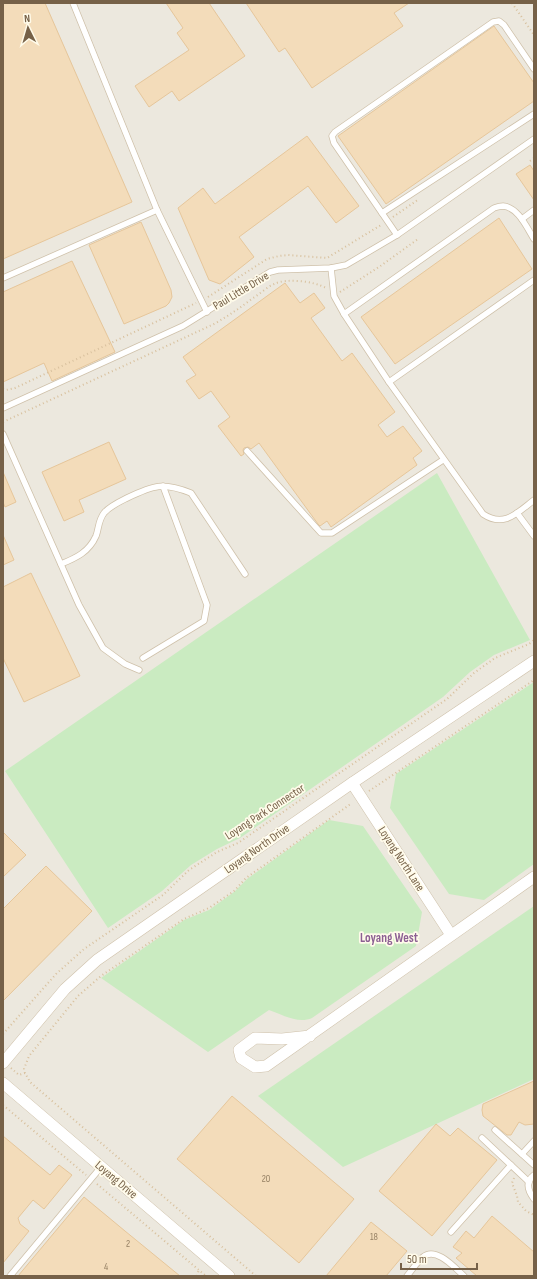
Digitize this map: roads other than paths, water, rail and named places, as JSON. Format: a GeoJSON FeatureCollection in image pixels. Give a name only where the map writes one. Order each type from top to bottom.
{"type":"FeatureCollection","features":[{"type":"Feature","properties":{"kind":"street","name":"Loyang North Drive"},"geometry":{"type":"LineString","coordinates":[[3,1062],[65,989],[98,960],[352,783],[534,661]]}},
{"type":"Feature","properties":{"kind":"street","name":"Loyang North Lane"},"geometry":{"type":"LineString","coordinates":[[352,783],[451,935]]}},
{"type":"Feature","properties":{"kind":"street"},"geometry":{"type":"LineString","coordinates":[[310,1036],[282,1039],[256,1038],[239,1050],[241,1058],[255,1067],[266,1066],[310,1036],[534,877]]}},
{"type":"Feature","properties":{"kind":"street","name":"Loyang Drive"},"geometry":{"type":"LineString","coordinates":[[3,1083],[229,1276]]}},
{"type":"Feature","properties":{"kind":"lane"},"geometry":{"type":"LineString","coordinates":[[73,3],[157,210],[207,312]]}},
{"type":"Feature","properties":{"kind":"lane"},"geometry":{"type":"LineString","coordinates":[[397,234],[334,143],[332,136],[493,22],[499,21],[504,25],[534,70]]}},
{"type":"Feature","properties":{"kind":"lane"},"geometry":{"type":"LineString","coordinates":[[382,213],[534,114]]}},
{"type":"Feature","properties":{"kind":"lane","name":"Paul Little Drive"},"geometry":{"type":"LineString","coordinates":[[3,408],[183,326],[270,272],[278,270],[331,268],[346,265],[397,234],[534,139]]}},
{"type":"Feature","properties":{"kind":"lane"},"geometry":{"type":"LineString","coordinates":[[344,314],[494,208],[503,206],[513,208],[522,219],[534,239]]}},
{"type":"Feature","properties":{"kind":"lane"},"geometry":{"type":"LineString","coordinates":[[3,278],[157,210]]}},
{"type":"Feature","properties":{"kind":"lane"},"geometry":{"type":"LineString","coordinates":[[522,219],[534,210]]}},
{"type":"Feature","properties":{"kind":"lane"},"geometry":{"type":"LineString","coordinates":[[331,268],[334,294],[344,314],[443,460],[483,514],[488,518],[502,520],[509,518],[534,500]]}},
{"type":"Feature","properties":{"kind":"lane"},"geometry":{"type":"LineString","coordinates":[[389,382],[534,280]]}},
{"type":"Feature","properties":{"kind":"lane"},"geometry":{"type":"LineString","coordinates":[[3,434],[79,605],[103,648],[125,664],[139,670]]}},
{"type":"Feature","properties":{"kind":"lane"},"geometry":{"type":"LineString","coordinates":[[247,451],[321,533],[332,533],[443,460]]}},
{"type":"Feature","properties":{"kind":"lane"},"geometry":{"type":"LineString","coordinates":[[61,564],[78,557],[89,548],[96,536],[99,522],[110,508],[148,488],[163,486],[178,488],[191,493],[245,574]]}},
{"type":"Feature","properties":{"kind":"lane"},"geometry":{"type":"LineString","coordinates":[[143,658],[204,621],[207,606],[163,486]]}},
{"type":"Feature","properties":{"kind":"lane"},"geometry":{"type":"LineString","coordinates":[[517,513],[534,536]]}},
{"type":"Feature","properties":{"kind":"lane"},"geometry":{"type":"LineString","coordinates":[[495,1130],[534,1165]]}},
{"type":"Feature","properties":{"kind":"lane"},"geometry":{"type":"LineString","coordinates":[[482,1138],[529,1182]]}},
{"type":"Feature","properties":{"kind":"lane"},"geometry":{"type":"LineString","coordinates":[[522,1154],[534,1141]]}},
{"type":"Feature","properties":{"kind":"lane"},"geometry":{"type":"LineString","coordinates":[[451,1232],[511,1165]]}},
{"type":"Feature","properties":{"kind":"lane"},"geometry":{"type":"LineString","coordinates":[[10,1276],[101,1168]]}},
{"type":"Feature","properties":{"kind":"lane"},"geometry":{"type":"LineString","coordinates":[[534,1175],[529,1182],[529,1192],[534,1199]]}},
{"type":"Feature","properties":{"kind":"lane"},"geometry":{"type":"LineString","coordinates":[[407,1276],[422,1257],[433,1253],[440,1256],[464,1276]]}},
{"type":"Feature","properties":{"kind":"district","name":"Loyang West"},"geometry":{"type":"Point","coordinates":[389,938]}}]}
